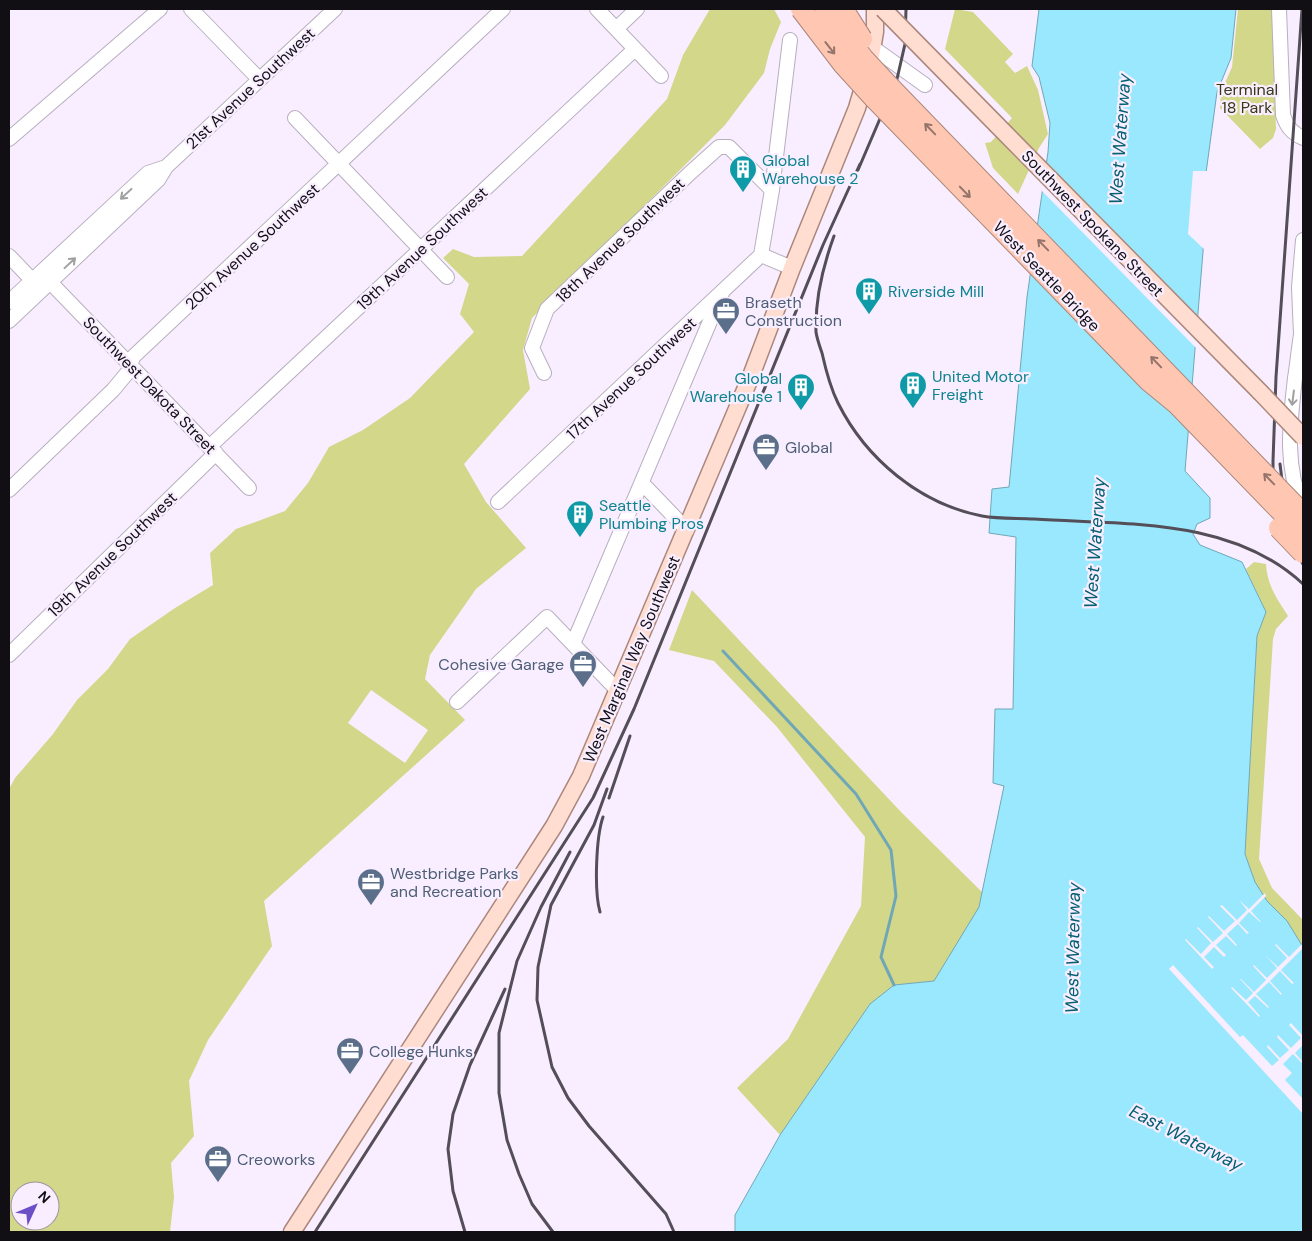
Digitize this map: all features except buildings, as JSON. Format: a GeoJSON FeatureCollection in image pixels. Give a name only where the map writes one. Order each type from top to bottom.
{"type":"FeatureCollection","features":[{"type":"Feature","properties":{"kind":"highway","name":"West Seattle Bridge"},"geometry":{"type":"LineString","coordinates":[[801,9],[843,64],[874,98],[1149,381],[1177,404],[1303,534]]}},
{"type":"Feature","properties":{"kind":"highway","name":"West Seattle Bridge"},"geometry":{"type":"LineString","coordinates":[[825,9],[863,58],[891,88],[1303,514]]}},
{"type":"Feature","properties":{"kind":"highway"},"geometry":{"type":"LineString","coordinates":[[843,9],[891,88]]}},
{"type":"Feature","properties":{"kind":"highway"},"geometry":{"type":"LineString","coordinates":[[1149,381],[1167,410],[1303,553]]}},
{"type":"Feature","properties":{"kind":"main road","name":"West Marginal Way Southwest"},"geometry":{"type":"LineString","coordinates":[[292,1232],[556,821],[581,776],[751,376],[792,268],[857,108],[869,67],[875,32],[875,9]]}},
{"type":"Feature","properties":{"kind":"main road","name":"Southwest Spokane Street"},"geometry":{"type":"LineString","coordinates":[[883,9],[1303,437]]}},
{"type":"Feature","properties":{"kind":"street"},"geometry":{"type":"LineString","coordinates":[[9,139],[160,9]]}},
{"type":"Feature","properties":{"kind":"street"},"geometry":{"type":"LineString","coordinates":[[191,9],[259,79]]}},
{"type":"Feature","properties":{"kind":"street","name":"21st Avenue Southwest"},"geometry":{"type":"LineString","coordinates":[[9,321],[158,180],[166,167],[335,9]]}},
{"type":"Feature","properties":{"kind":"street","name":"20th Avenue Southwest"},"geometry":{"type":"LineString","coordinates":[[9,490],[113,390],[128,372],[133,357],[503,9]]}},
{"type":"Feature","properties":{"kind":"street"},"geometry":{"type":"LineString","coordinates":[[597,9],[661,76]]}},
{"type":"Feature","properties":{"kind":"street"},"geometry":{"type":"LineString","coordinates":[[616,29],[637,9]]}},
{"type":"Feature","properties":{"kind":"street"},"geometry":{"type":"LineString","coordinates":[[1279,9],[1283,115],[1286,125],[1294,134],[1303,138]]}},
{"type":"Feature","properties":{"kind":"street"},"geometry":{"type":"LineString","coordinates":[[790,40],[772,190],[761,255],[792,268]]}},
{"type":"Feature","properties":{"kind":"street"},"geometry":{"type":"LineString","coordinates":[[872,47],[924,85]]}},
{"type":"Feature","properties":{"kind":"street","name":"19th Avenue Southwest"},"geometry":{"type":"LineString","coordinates":[[9,655],[213,450],[420,250],[635,49]]}},
{"type":"Feature","properties":{"kind":"street"},"geometry":{"type":"LineString","coordinates":[[295,118],[447,277]]}},
{"type":"Feature","properties":{"kind":"street","name":"18th Avenue Southwest"},"geometry":{"type":"LineString","coordinates":[[544,373],[532,348],[547,309],[718,147],[728,146],[772,190]]}},
{"type":"Feature","properties":{"kind":"street","name":"21st Avenue Southwest"},"geometry":{"type":"LineString","coordinates":[[9,302],[148,173],[166,167]]}},
{"type":"Feature","properties":{"kind":"street"},"geometry":{"type":"LineString","coordinates":[[1303,240],[1299,287],[1303,348]]}},
{"type":"Feature","properties":{"kind":"street","name":"17th Avenue Southwest"},"geometry":{"type":"LineString","coordinates":[[498,502],[761,255]]}},
{"type":"Feature","properties":{"kind":"street"},"geometry":{"type":"LineString","coordinates":[[9,256],[32,280]]}},
{"type":"Feature","properties":{"kind":"street","name":"Southwest Dakota Street"},"geometry":{"type":"LineString","coordinates":[[50,282],[249,488]]}},
{"type":"Feature","properties":{"kind":"street"},"geometry":{"type":"LineString","coordinates":[[573,644],[722,293]]}},
{"type":"Feature","properties":{"kind":"street"},"geometry":{"type":"LineString","coordinates":[[1303,331],[1290,425],[1292,478],[1303,508]]}},
{"type":"Feature","properties":{"kind":"street"},"geometry":{"type":"LineString","coordinates":[[1290,425],[1303,417]]}},
{"type":"Feature","properties":{"kind":"street"},"geometry":{"type":"LineString","coordinates":[[642,483],[686,530]]}},
{"type":"Feature","properties":{"kind":"street"},"geometry":{"type":"LineString","coordinates":[[458,702],[547,617],[618,691]]}},
{"type":"Feature","properties":{"kind":"green space"},"geometry":{"type":"Polygon","coordinates":[[[710,9],[774,9],[781,22],[770,49],[764,73],[725,125],[532,318],[523,350],[530,389],[464,464],[486,502],[526,548],[476,589],[430,655],[425,679],[465,720],[264,901],[272,946],[208,1040],[189,1081],[194,1136],[171,1163],[174,1197],[170,1232],[9,1232],[9,789],[15,778],[53,734],[77,700],[108,669],[130,639],[213,585],[210,553],[236,529],[285,511],[308,483],[329,447],[363,430],[410,398],[474,332],[460,314],[469,284],[443,258],[453,249],[474,257],[522,256],[667,99],[683,55],[710,9]],[[371,690],[348,723],[405,763],[428,730],[371,690]]]}},
{"type":"Feature","properties":{"kind":"green space"},"geometry":{"type":"Polygon","coordinates":[[[955,9],[973,12],[1013,54],[1005,62],[1015,73],[1027,66],[1038,90],[1048,134],[1039,148],[1018,194],[993,168],[985,143],[991,142],[1012,118],[945,49],[955,9]]]}},
{"type":"Feature","properties":{"kind":"green space","name":"Terminal 18 Park"},"geometry":{"type":"Polygon","coordinates":[[[1238,9],[1272,9],[1276,129],[1273,138],[1260,149],[1220,108],[1221,92],[1232,67],[1238,9]]]}},
{"type":"Feature","properties":{"kind":"green space"},"geometry":{"type":"Polygon","coordinates":[[[1254,562],[1266,564],[1270,585],[1288,616],[1276,629],[1273,639],[1259,859],[1272,888],[1303,920],[1303,947],[1287,921],[1267,901],[1255,882],[1245,854],[1257,636],[1266,612],[1246,569],[1254,562]]]}},
{"type":"Feature","properties":{"kind":"green space"},"geometry":{"type":"Polygon","coordinates":[[[692,590],[902,813],[982,892],[979,908],[934,981],[894,985],[870,1004],[780,1135],[737,1088],[788,1039],[861,906],[865,837],[777,727],[714,661],[669,650],[692,590]]]}},
{"type":"Feature","properties":{"kind":"water"},"geometry":{"type":"Polygon","coordinates":[[[1039,9],[1236,9],[1231,58],[1217,92],[1206,173],[1203,252],[1185,471],[1210,498],[1210,518],[1197,524],[1193,534],[1200,545],[1242,562],[1266,612],[1257,636],[1245,854],[1255,882],[1267,901],[1287,921],[1303,947],[1303,1232],[735,1232],[735,1215],[780,1135],[870,1004],[894,985],[934,981],[979,907],[1004,786],[993,783],[995,709],[1013,709],[1016,537],[989,533],[992,489],[1009,487],[1027,297],[1048,152],[1050,123],[1039,77],[1032,66],[1039,9]]]}},
{"type":"Feature","properties":{"kind":"pier"},"geometry":{"type":"Polygon","coordinates":[[[1045,161],[1200,318],[1198,350],[1040,189],[1045,161]]]}},
{"type":"Feature","properties":{"kind":"pier"},"geometry":{"type":"Polygon","coordinates":[[[1193,171],[1209,171],[1206,251],[1188,234],[1193,171]]]}},
{"type":"Feature","properties":{"kind":"pier"},"geometry":{"type":"Polygon","coordinates":[[[1265,893],[1266,896],[1251,911],[1261,922],[1249,912],[1239,923],[1249,933],[1247,934],[1238,924],[1227,934],[1236,946],[1226,936],[1216,945],[1226,955],[1224,957],[1214,947],[1204,957],[1214,967],[1212,969],[1185,940],[1201,954],[1211,943],[1198,927],[1213,942],[1223,933],[1209,916],[1224,931],[1235,921],[1220,906],[1222,905],[1237,920],[1247,910],[1239,900],[1249,909],[1265,893]]]}},
{"type":"Feature","properties":{"kind":"pier"},"geometry":{"type":"Polygon","coordinates":[[[1303,943],[1303,948],[1281,970],[1294,983],[1292,984],[1280,971],[1270,981],[1281,995],[1269,982],[1256,994],[1268,1008],[1255,996],[1248,1002],[1259,1017],[1231,988],[1246,1000],[1253,993],[1240,979],[1254,992],[1266,980],[1254,965],[1267,978],[1277,968],[1265,955],[1278,967],[1287,958],[1276,944],[1289,957],[1303,943]]]}},
{"type":"Feature","properties":{"kind":"pier"},"geometry":{"type":"Polygon","coordinates":[[[1173,965],[1240,1037],[1243,1035],[1272,1066],[1279,1060],[1267,1047],[1268,1045],[1280,1058],[1289,1050],[1277,1037],[1278,1035],[1291,1048],[1301,1038],[1289,1025],[1291,1023],[1303,1036],[1303,1045],[1295,1053],[1303,1064],[1293,1054],[1283,1064],[1292,1073],[1285,1080],[1303,1099],[1303,1114],[1169,969],[1173,965]]]}},
{"type":"Feature","properties":{"kind":"waterway"},"geometry":{"type":"LineString","coordinates":[[723,651],[856,794],[891,850],[896,896],[881,957],[894,985]]}},
{"type":"Feature","properties":{"kind":"railway"},"geometry":{"type":"LineString","coordinates":[[858,170],[897,79],[905,44],[906,9]]}},
{"type":"Feature","properties":{"kind":"railway"},"geometry":{"type":"LineString","coordinates":[[1302,9],[1276,377],[1273,480],[1282,522],[1303,564]]}},
{"type":"Feature","properties":{"kind":"railway"},"geometry":{"type":"LineString","coordinates":[[315,1232],[593,798],[634,709],[823,245],[860,164]]}},
{"type":"Feature","properties":{"kind":"railway"},"geometry":{"type":"LineString","coordinates":[[834,236],[823,271],[818,295],[816,320],[817,337],[828,379],[838,403],[864,443],[897,476],[937,501],[959,510],[982,516],[1141,525],[1211,536],[1244,546],[1275,562],[1303,584]]}},
{"type":"Feature","properties":{"kind":"railway"},"geometry":{"type":"LineString","coordinates":[[1280,464],[1285,505],[1303,548]]}},
{"type":"Feature","properties":{"kind":"railway"},"geometry":{"type":"LineString","coordinates":[[609,798],[630,736]]}},
{"type":"Feature","properties":{"kind":"railway"},"geometry":{"type":"LineString","coordinates":[[607,789],[594,825],[551,905],[538,967],[537,1000],[552,1067],[568,1098],[589,1126],[666,1214],[674,1232]]}},
{"type":"Feature","properties":{"kind":"railway"},"geometry":{"type":"LineString","coordinates":[[600,912],[597,891],[597,864],[603,817]]}},
{"type":"Feature","properties":{"kind":"railway"},"geometry":{"type":"LineString","coordinates":[[553,1232],[532,1204],[507,1140],[499,1093],[499,1033],[517,961],[541,907],[570,852]]}},
{"type":"Feature","properties":{"kind":"railway"},"geometry":{"type":"LineString","coordinates":[[465,1232],[453,1191],[448,1149],[453,1114],[470,1065],[505,989]]}},
{"type":"Feature","properties":{"kind":"place","name":"Global Warehouse 2"},"geometry":{"type":"Point","coordinates":[743,193]}},
{"type":"Feature","properties":{"kind":"place","name":"Riverside Mill"},"geometry":{"type":"Point","coordinates":[869,315]}},
{"type":"Feature","properties":{"kind":"place","name":"Braseth Construction"},"geometry":{"type":"Point","coordinates":[726,335]}},
{"type":"Feature","properties":{"kind":"place","name":"United Motor Freight"},"geometry":{"type":"Point","coordinates":[913,409]}},
{"type":"Feature","properties":{"kind":"place","name":"Global Warehouse 1"},"geometry":{"type":"Point","coordinates":[801,411]}},
{"type":"Feature","properties":{"kind":"place","name":"Global"},"geometry":{"type":"Point","coordinates":[766,471]}},
{"type":"Feature","properties":{"kind":"place","name":"Seattle Plumbing Pros"},"geometry":{"type":"Point","coordinates":[580,538]}},
{"type":"Feature","properties":{"kind":"place","name":"Cohesive Garage"},"geometry":{"type":"Point","coordinates":[583,688]}},
{"type":"Feature","properties":{"kind":"place","name":"Westbridge Parks and Recreation"},"geometry":{"type":"Point","coordinates":[371,906]}},
{"type":"Feature","properties":{"kind":"place","name":"College Hunks"},"geometry":{"type":"Point","coordinates":[350,1075]}},
{"type":"Feature","properties":{"kind":"place","name":"Creoworks"},"geometry":{"type":"Point","coordinates":[218,1183]}},
{"type":"Feature","properties":{"kind":"water label","name":"West Waterway"},"geometry":{"type":"Point","coordinates":[1120,139]}},
{"type":"Feature","properties":{"kind":"water label","name":"West Waterway"},"geometry":{"type":"Point","coordinates":[1095,543]}},
{"type":"Feature","properties":{"kind":"water label","name":"West Waterway"},"geometry":{"type":"Point","coordinates":[1073,948]}},
{"type":"Feature","properties":{"kind":"water label","name":"East Waterway"},"geometry":{"type":"Point","coordinates":[1186,1138]}}]}
